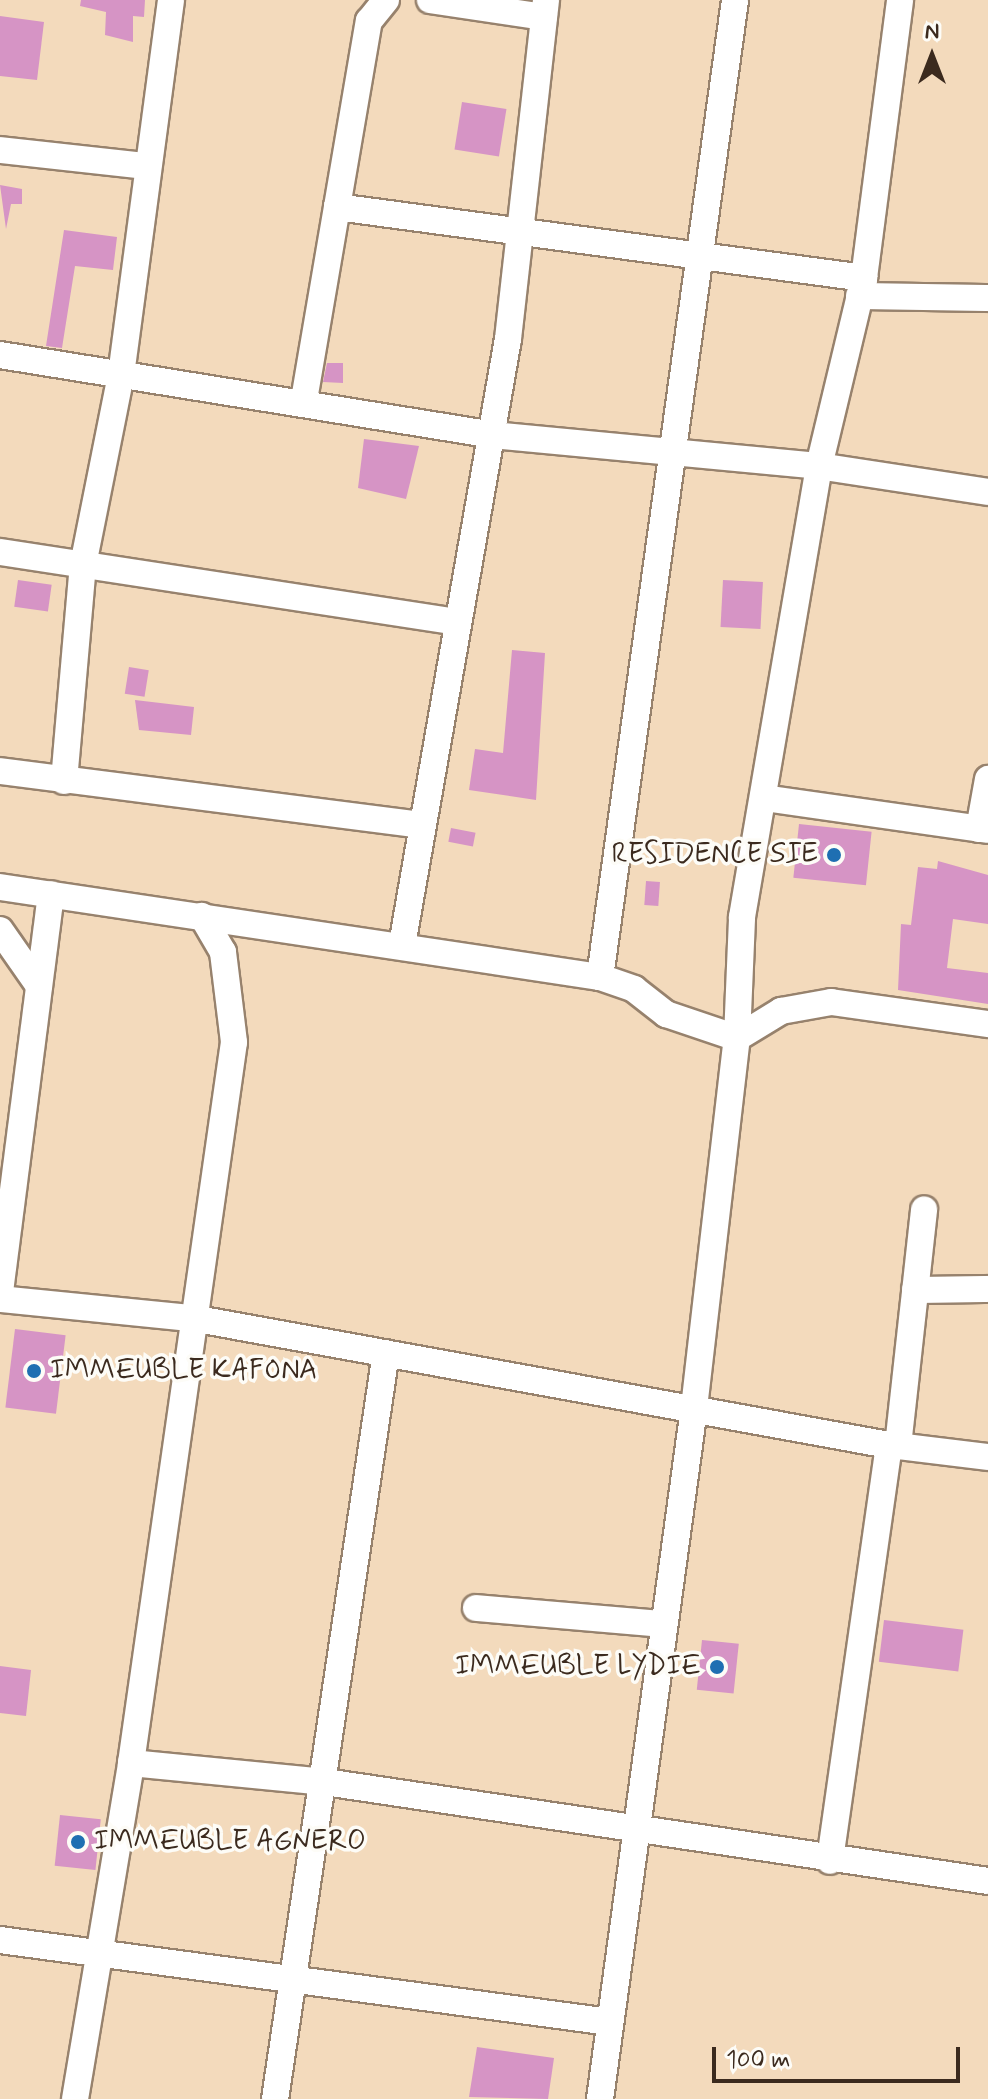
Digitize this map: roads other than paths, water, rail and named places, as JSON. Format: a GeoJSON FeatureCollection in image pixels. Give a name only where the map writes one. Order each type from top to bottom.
{"type":"FeatureCollection","features":[{"type":"Feature","properties":{"kind":"street"},"geometry":{"type":"LineString","coordinates":[[64,781],[83,565],[121,375],[145,166],[171,0]]}},
{"type":"Feature","properties":{"kind":"street"},"geometry":{"type":"LineString","coordinates":[[304,400],[369,21],[386,0]]}},
{"type":"Feature","properties":{"kind":"street"},"geometry":{"type":"LineString","coordinates":[[402,945],[492,435],[522,227],[545,8],[430,0]]}},
{"type":"Feature","properties":{"kind":"street"},"geometry":{"type":"LineString","coordinates":[[600,977],[695,253],[735,0]]}},
{"type":"Feature","properties":{"kind":"street"},"geometry":{"type":"LineString","coordinates":[[600,2099],[632,1828],[694,1408],[737,1038],[742,917],[819,466],[862,287],[900,0]]}},
{"type":"Feature","properties":{"kind":"street"},"geometry":{"type":"LineString","coordinates":[[0,150],[145,166]]}},
{"type":"Feature","properties":{"kind":"street"},"geometry":{"type":"LineString","coordinates":[[337,207],[522,227],[695,253],[862,287],[988,298]]}},
{"type":"Feature","properties":{"kind":"street"},"geometry":{"type":"LineString","coordinates":[[0,355],[304,400],[492,435],[819,466],[988,492]]}},
{"type":"Feature","properties":{"kind":"street"},"geometry":{"type":"LineString","coordinates":[[0,552],[458,622]]}},
{"type":"Feature","properties":{"kind":"street"},"geometry":{"type":"LineString","coordinates":[[0,771],[422,825]]}},
{"type":"Feature","properties":{"kind":"street"},"geometry":{"type":"LineString","coordinates":[[764,798],[984,830],[988,779]]}},
{"type":"Feature","properties":{"kind":"street"},"geometry":{"type":"LineString","coordinates":[[0,887],[600,977],[634,989],[666,1014],[737,1038]]}},
{"type":"Feature","properties":{"kind":"street"},"geometry":{"type":"LineString","coordinates":[[0,1292],[12,1100],[39,986],[51,894]]}},
{"type":"Feature","properties":{"kind":"street"},"geometry":{"type":"LineString","coordinates":[[75,2099],[96,1956],[131,1763],[234,1019],[223,952],[202,916]]}},
{"type":"Feature","properties":{"kind":"street"},"geometry":{"type":"LineString","coordinates":[[0,930],[39,986]]}},
{"type":"Feature","properties":{"kind":"street"},"geometry":{"type":"LineString","coordinates":[[737,1038],[781,1011],[831,1002],[988,1024]]}},
{"type":"Feature","properties":{"kind":"street"},"geometry":{"type":"LineString","coordinates":[[830,1861],[893,1446],[924,1209]]}},
{"type":"Feature","properties":{"kind":"street"},"geometry":{"type":"LineString","coordinates":[[915,1290],[988,1289]]}},
{"type":"Feature","properties":{"kind":"street"},"geometry":{"type":"LineString","coordinates":[[0,1299],[192,1318],[893,1446],[988,1457]]}},
{"type":"Feature","properties":{"kind":"street"},"geometry":{"type":"LineString","coordinates":[[275,2099],[290,1978],[325,1782],[386,1353]]}},
{"type":"Feature","properties":{"kind":"street"},"geometry":{"type":"LineString","coordinates":[[476,1608],[662,1624]]}},
{"type":"Feature","properties":{"kind":"street"},"geometry":{"type":"LineString","coordinates":[[131,1763],[325,1782],[830,1861],[988,1881]]}},
{"type":"Feature","properties":{"kind":"street"},"geometry":{"type":"LineString","coordinates":[[0,1940],[96,1956],[290,1978],[610,2022]]}},
{"type":"Feature","properties":{"kind":"place","name":"RESIDENCE SIE"},"geometry":{"type":"Point","coordinates":[834,855]}},
{"type":"Feature","properties":{"kind":"place","name":"IMMEUBLE KAFONA"},"geometry":{"type":"Point","coordinates":[34,1371]}},
{"type":"Feature","properties":{"kind":"place","name":"IMMEUBLE LYDIE"},"geometry":{"type":"Point","coordinates":[717,1667]}},
{"type":"Feature","properties":{"kind":"place","name":"IMMEUBLE AGNERO"},"geometry":{"type":"Point","coordinates":[78,1842]}}]}
